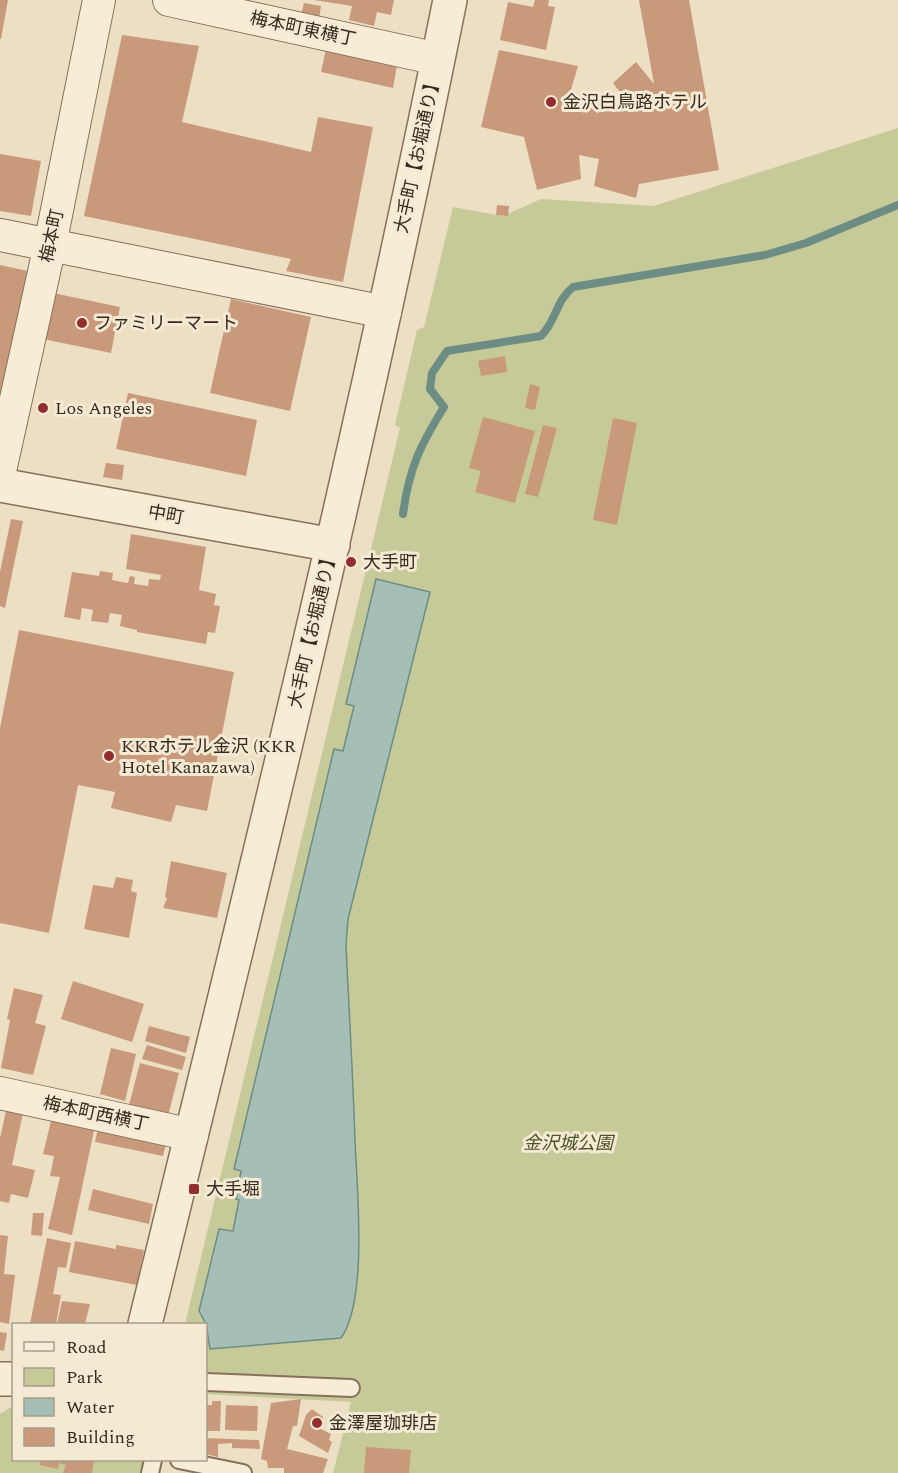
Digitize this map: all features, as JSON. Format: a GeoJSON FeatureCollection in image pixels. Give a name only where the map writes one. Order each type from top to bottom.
{"type":"FeatureCollection","features":[{"type":"Feature","properties":{"kind":"street","name":"梅本町"},"geometry":{"type":"LineString","coordinates":[[0,471],[50,245],[99,0]]}},
{"type":"Feature","properties":{"kind":"street","name":"梅本町東横丁"},"geometry":{"type":"LineString","coordinates":[[169,0],[438,59]]}},
{"type":"Feature","properties":{"kind":"street","name":"大手町【お堀通り】"},"geometry":{"type":"LineString","coordinates":[[145,1323],[333,545],[450,0]]}},
{"type":"Feature","properties":{"kind":"street"},"geometry":{"type":"LineString","coordinates":[[0,235],[384,312]]}},
{"type":"Feature","properties":{"kind":"street","name":"中町"},"geometry":{"type":"LineString","coordinates":[[0,485],[333,545]]}},
{"type":"Feature","properties":{"kind":"street","name":"梅本町西横丁"},"geometry":{"type":"LineString","coordinates":[[0,1093],[192,1135]]}},
{"type":"Feature","properties":{"kind":"lane"},"geometry":{"type":"LineString","coordinates":[[207,1382],[351,1388]]}},
{"type":"Feature","properties":{"kind":"lane"},"geometry":{"type":"LineString","coordinates":[[184,1461],[243,1473]]}},
{"type":"Feature","properties":{"kind":"green space","name":"金沢城公園"},"geometry":{"type":"Polygon","coordinates":[[[898,128],[898,1473],[333,1473],[351,1402],[207,1394],[207,1323],[185,1323],[400,428],[395,425],[417,330],[424,327],[453,207],[503,216],[541,199],[654,206],[898,128]]]}},
{"type":"Feature","properties":{"kind":"green space"},"geometry":{"type":"Polygon","coordinates":[[[12,1407],[12,1461],[144,1461],[141,1473],[0,1473],[0,1414],[12,1407]]]}},
{"type":"Feature","properties":{"kind":"water","name":"大手堀"},"geometry":{"type":"Polygon","coordinates":[[[376,579],[430,592],[348,919],[346,945],[359,1214],[358,1272],[349,1321],[341,1338],[210,1349],[207,1323],[199,1311],[219,1229],[233,1231],[239,1200],[236,1199],[241,1171],[234,1169],[334,749],[343,751],[354,706],[346,704],[376,579]]]}},
{"type":"Feature","properties":{"kind":"building"},"geometry":{"type":"Polygon","coordinates":[[[0,0],[8,0],[1,39],[0,39],[0,0]]]}},
{"type":"Feature","properties":{"kind":"building"},"geometry":{"type":"Polygon","coordinates":[[[314,0],[394,0],[391,15],[377,12],[374,26],[349,20],[352,6],[314,0]]]}},
{"type":"Feature","properties":{"kind":"building"},"geometry":{"type":"Polygon","coordinates":[[[535,0],[549,0],[548,6],[555,7],[546,50],[500,40],[508,2],[533,7],[535,0]]]}},
{"type":"Feature","properties":{"kind":"building","name":"金沢白鳥路ホテル"},"geometry":{"type":"Polygon","coordinates":[[[639,0],[689,0],[719,170],[639,184],[636,198],[594,186],[599,159],[579,155],[581,179],[537,190],[524,137],[481,127],[499,50],[578,66],[570,93],[630,105],[613,83],[636,62],[654,84],[639,0]]]}},
{"type":"Feature","properties":{"kind":"building"},"geometry":{"type":"Polygon","coordinates":[[[304,3],[321,6],[319,19],[301,15],[304,3]]]}},
{"type":"Feature","properties":{"kind":"building"},"geometry":{"type":"Polygon","coordinates":[[[122,35],[199,46],[182,122],[311,152],[318,117],[373,127],[343,282],[286,271],[291,259],[84,216],[122,35]]]}},
{"type":"Feature","properties":{"kind":"building"},"geometry":{"type":"Polygon","coordinates":[[[327,44],[398,59],[393,88],[321,72],[327,44]]]}},
{"type":"Feature","properties":{"kind":"building"},"geometry":{"type":"Polygon","coordinates":[[[0,154],[41,161],[31,216],[0,211],[0,154]]]}},
{"type":"Feature","properties":{"kind":"building"},"geometry":{"type":"Polygon","coordinates":[[[497,205],[509,206],[508,216],[496,215],[497,205]]]}},
{"type":"Feature","properties":{"kind":"building"},"geometry":{"type":"Polygon","coordinates":[[[0,265],[28,271],[0,410],[0,265]]]}},
{"type":"Feature","properties":{"kind":"building","name":"ファミリーマート"},"geometry":{"type":"Polygon","coordinates":[[[53,293],[120,307],[111,353],[43,339],[53,293]]]}},
{"type":"Feature","properties":{"kind":"building"},"geometry":{"type":"Polygon","coordinates":[[[231,299],[311,317],[290,411],[210,393],[231,299]]]}},
{"type":"Feature","properties":{"kind":"building"},"geometry":{"type":"Polygon","coordinates":[[[505,356],[507,372],[481,376],[478,361],[505,356]]]}},
{"type":"Feature","properties":{"kind":"building"},"geometry":{"type":"Polygon","coordinates":[[[530,384],[540,387],[535,410],[525,408],[530,384]]]}},
{"type":"Feature","properties":{"kind":"building"},"geometry":{"type":"Polygon","coordinates":[[[128,393],[257,420],[246,476],[116,449],[128,393]]]}},
{"type":"Feature","properties":{"kind":"building"},"geometry":{"type":"Polygon","coordinates":[[[483,417],[535,431],[515,503],[475,492],[481,471],[469,468],[483,417]]]}},
{"type":"Feature","properties":{"kind":"building"},"geometry":{"type":"Polygon","coordinates":[[[613,418],[637,423],[617,525],[593,520],[613,418]]]}},
{"type":"Feature","properties":{"kind":"building"},"geometry":{"type":"Polygon","coordinates":[[[543,425],[557,428],[538,497],[525,494],[543,425]]]}},
{"type":"Feature","properties":{"kind":"building"},"geometry":{"type":"Polygon","coordinates":[[[106,463],[124,465],[122,480],[103,477],[106,463]]]}},
{"type":"Feature","properties":{"kind":"building"},"geometry":{"type":"Polygon","coordinates":[[[11,519],[23,521],[5,608],[0,606],[0,572],[11,519]]]}},
{"type":"Feature","properties":{"kind":"building"},"geometry":{"type":"Polygon","coordinates":[[[131,534],[206,547],[199,590],[216,594],[214,605],[220,606],[215,633],[208,632],[206,644],[137,632],[137,630],[120,626],[122,615],[110,613],[108,623],[91,621],[93,610],[82,608],[80,620],[64,617],[72,572],[99,576],[100,571],[113,573],[112,580],[128,583],[130,576],[135,577],[134,584],[148,586],[149,579],[160,580],[161,575],[126,569],[131,534]]]}},
{"type":"Feature","properties":{"kind":"building","name":"KKRホテル金沢 (KKR Hotel Kanazawa)"},"geometry":{"type":"Polygon","coordinates":[[[19,630],[234,672],[207,811],[176,805],[171,822],[111,808],[115,792],[78,785],[49,933],[0,923],[0,728],[19,630]]]}},
{"type":"Feature","properties":{"kind":"building"},"geometry":{"type":"Polygon","coordinates":[[[171,861],[227,873],[217,918],[163,908],[167,898],[165,897],[171,861]]]}},
{"type":"Feature","properties":{"kind":"building"},"geometry":{"type":"Polygon","coordinates":[[[116,877],[133,880],[131,891],[137,893],[129,938],[84,929],[93,885],[113,888],[116,877]]]}},
{"type":"Feature","properties":{"kind":"building"},"geometry":{"type":"Polygon","coordinates":[[[73,981],[144,1004],[132,1042],[61,1019],[73,981]]]}},
{"type":"Feature","properties":{"kind":"building"},"geometry":{"type":"Polygon","coordinates":[[[14,988],[43,995],[35,1023],[46,1026],[33,1075],[1,1068],[10,1020],[7,1019],[14,988]]]}},
{"type":"Feature","properties":{"kind":"building"},"geometry":{"type":"Polygon","coordinates":[[[149,1026],[190,1037],[186,1053],[145,1041],[149,1026]]]}},
{"type":"Feature","properties":{"kind":"building"},"geometry":{"type":"Polygon","coordinates":[[[147,1045],[186,1057],[182,1070],[142,1059],[147,1045]]]}},
{"type":"Feature","properties":{"kind":"building"},"geometry":{"type":"Polygon","coordinates":[[[111,1048],[136,1054],[125,1101],[100,1094],[111,1048]]]}},
{"type":"Feature","properties":{"kind":"building"},"geometry":{"type":"Polygon","coordinates":[[[140,1063],[179,1073],[168,1116],[129,1105],[140,1063]]]}},
{"type":"Feature","properties":{"kind":"building"},"geometry":{"type":"Polygon","coordinates":[[[8,1102],[23,1113],[12,1165],[35,1170],[28,1198],[11,1194],[9,1203],[0,1201],[0,1138],[8,1102]]]}},
{"type":"Feature","properties":{"kind":"building"},"geometry":{"type":"Polygon","coordinates":[[[52,1117],[95,1126],[72,1235],[48,1229],[60,1177],[50,1176],[54,1156],[43,1154],[52,1117]]]}},
{"type":"Feature","properties":{"kind":"building"},"geometry":{"type":"Polygon","coordinates":[[[99,1124],[167,1139],[163,1156],[95,1142],[99,1124]]]}},
{"type":"Feature","properties":{"kind":"building"},"geometry":{"type":"Polygon","coordinates":[[[93,1189],[153,1204],[149,1224],[88,1210],[93,1189]]]}},
{"type":"Feature","properties":{"kind":"building"},"geometry":{"type":"Polygon","coordinates":[[[33,1213],[44,1213],[42,1236],[31,1235],[33,1213]]]}},
{"type":"Feature","properties":{"kind":"building"},"geometry":{"type":"Polygon","coordinates":[[[0,1235],[8,1236],[4,1274],[15,1275],[9,1324],[0,1322],[0,1235]]]}},
{"type":"Feature","properties":{"kind":"building"},"geometry":{"type":"Polygon","coordinates":[[[47,1238],[71,1243],[66,1268],[58,1267],[53,1294],[61,1295],[56,1323],[30,1323],[47,1238]]]}},
{"type":"Feature","properties":{"kind":"building"},"geometry":{"type":"Polygon","coordinates":[[[75,1241],[116,1249],[116,1245],[144,1250],[137,1285],[69,1272],[75,1241]]]}},
{"type":"Feature","properties":{"kind":"building"},"geometry":{"type":"Polygon","coordinates":[[[62,1301],[90,1304],[85,1323],[57,1323],[62,1301]]]}},
{"type":"Feature","properties":{"kind":"building"},"geometry":{"type":"Polygon","coordinates":[[[0,1332],[7,1333],[4,1351],[0,1350],[0,1332]]]}},
{"type":"Feature","properties":{"kind":"building"},"geometry":{"type":"Polygon","coordinates":[[[301,1399],[297,1426],[293,1426],[287,1449],[328,1459],[323,1473],[284,1473],[284,1468],[268,1468],[267,1461],[261,1459],[271,1403],[301,1399]]]}},
{"type":"Feature","properties":{"kind":"building"},"geometry":{"type":"Polygon","coordinates":[[[212,1401],[221,1401],[220,1431],[207,1431],[207,1405],[212,1405],[212,1401]]]}},
{"type":"Feature","properties":{"kind":"building"},"geometry":{"type":"Polygon","coordinates":[[[226,1405],[258,1406],[257,1431],[225,1430],[226,1405]]]}},
{"type":"Feature","properties":{"kind":"building"},"geometry":{"type":"Polygon","coordinates":[[[312,1409],[323,1417],[321,1429],[331,1434],[329,1440],[332,1442],[328,1453],[299,1436],[306,1415],[312,1409]]]}},
{"type":"Feature","properties":{"kind":"building"},"geometry":{"type":"Polygon","coordinates":[[[207,1438],[259,1440],[260,1449],[232,1448],[232,1443],[218,1444],[218,1457],[207,1454],[207,1438]]]}},
{"type":"Feature","properties":{"kind":"building"},"geometry":{"type":"Polygon","coordinates":[[[366,1447],[411,1450],[409,1473],[364,1473],[366,1447]]]}},
{"type":"Feature","properties":{"kind":"building"},"geometry":{"type":"Polygon","coordinates":[[[41,1461],[94,1461],[92,1473],[63,1473],[66,1465],[59,1463],[58,1469],[40,1465],[41,1461]]]}},
{"type":"Feature","properties":{"kind":"waterway"},"geometry":{"type":"LineString","coordinates":[[403,514],[412,470],[428,434],[444,407],[430,389],[432,373],[447,351],[541,336],[563,299],[573,287],[765,255],[806,243],[898,205]]}},
{"type":"Feature","properties":{"kind":"place","name":"金沢白鳥路ホテル"},"geometry":{"type":"Point","coordinates":[551,102]}},
{"type":"Feature","properties":{"kind":"place","name":"ファミリーマート"},"geometry":{"type":"Point","coordinates":[82,323]}},
{"type":"Feature","properties":{"kind":"place","name":"Los Angeles"},"geometry":{"type":"Point","coordinates":[43,408]}},
{"type":"Feature","properties":{"kind":"place","name":"大手町"},"geometry":{"type":"Point","coordinates":[351,562]}},
{"type":"Feature","properties":{"kind":"place","name":"KKRホテル金沢 (KKR Hotel Kanazawa)"},"geometry":{"type":"Point","coordinates":[109,756]}},
{"type":"Feature","properties":{"kind":"place","name":"大手堀"},"geometry":{"type":"Point","coordinates":[194,1189]}},
{"type":"Feature","properties":{"kind":"place","name":"金澤屋珈琲店"},"geometry":{"type":"Point","coordinates":[317,1423]}}]}
